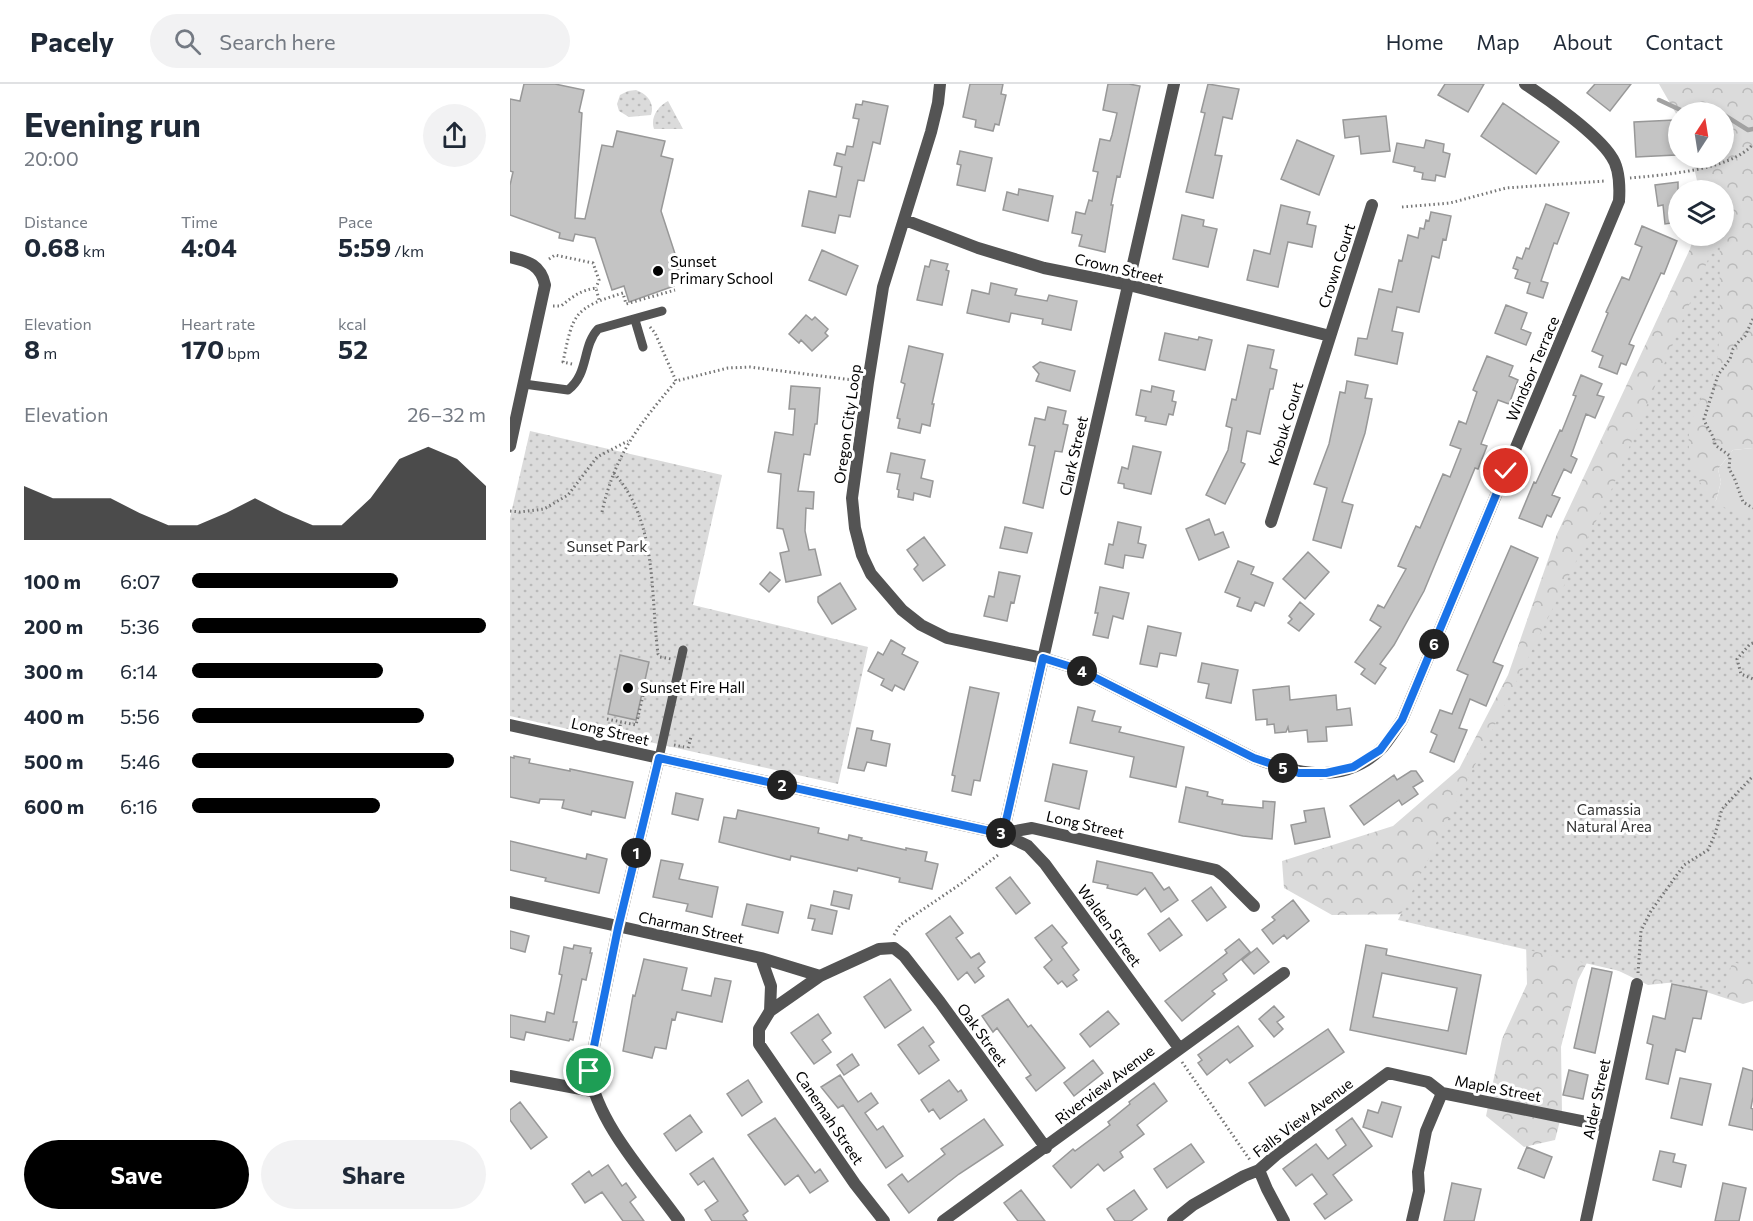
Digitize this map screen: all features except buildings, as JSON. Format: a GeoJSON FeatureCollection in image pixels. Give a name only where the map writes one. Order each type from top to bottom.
{"type":"FeatureCollection","features":[{"type":"Feature","properties":{"kind":"street","name":"Oregon City Loop"},"geometry":{"type":"LineString","coordinates":[[940,84],[931,132],[884,287],[852,498],[855,528],[862,555],[871,574],[902,610],[921,625],[947,638],[1043,658]]}},
{"type":"Feature","properties":{"kind":"street","name":"Clark Street"},"geometry":{"type":"LineString","coordinates":[[1003,834],[1174,84]]}},
{"type":"Feature","properties":{"kind":"street","name":"Windsor Terrace"},"geometry":{"type":"LineString","coordinates":[[1043,658],[1078,669],[1225,744],[1278,767],[1299,773],[1326,773],[1353,767],[1380,750],[1402,720],[1619,201],[1616,166],[1600,142],[1525,84]]}},
{"type":"Feature","properties":{"kind":"street","name":"Crown Court"},"geometry":{"type":"LineString","coordinates":[[1330,336],[1372,205]]}},
{"type":"Feature","properties":{"kind":"street","name":"Crown Street"},"geometry":{"type":"LineString","coordinates":[[905,220],[978,249],[1044,268],[1129,285],[1330,336]]}},
{"type":"Feature","properties":{"kind":"street"},"geometry":{"type":"LineString","coordinates":[[510,257],[531,263],[541,273],[545,285],[510,446]]}},
{"type":"Feature","properties":{"kind":"street","name":"Kobuk Court"},"geometry":{"type":"LineString","coordinates":[[1271,522],[1330,336]]}},
{"type":"Feature","properties":{"kind":"street","name":"Long Street"},"geometry":{"type":"LineString","coordinates":[[510,725],[1003,834],[1032,828],[1216,870],[1254,906]]}},
{"type":"Feature","properties":{"kind":"street"},"geometry":{"type":"LineString","coordinates":[[659,758],[618,928],[591,1050],[589,1071],[592,1091],[609,1125],[679,1221]]}},
{"type":"Feature","properties":{"kind":"street","name":"Walden Street"},"geometry":{"type":"LineString","coordinates":[[1003,834],[1028,846],[1045,864],[1179,1053]]}},
{"type":"Feature","properties":{"kind":"street","name":"Charman Street"},"geometry":{"type":"LineString","coordinates":[[510,902],[618,928],[761,958],[820,976]]}},
{"type":"Feature","properties":{"kind":"street","name":"Oak Street"},"geometry":{"type":"LineString","coordinates":[[820,976],[863,955],[888,947],[894,948],[904,956],[940,1002],[1046,1148]]}},
{"type":"Feature","properties":{"kind":"street","name":"Charman Street"},"geometry":{"type":"LineString","coordinates":[[761,958],[771,986],[770,1011]]}},
{"type":"Feature","properties":{"kind":"street","name":"Riverview Avenue"},"geometry":{"type":"LineString","coordinates":[[943,1221],[1179,1053],[1284,973]]}},
{"type":"Feature","properties":{"kind":"street"},"geometry":{"type":"LineString","coordinates":[[770,1011],[820,976]]}},
{"type":"Feature","properties":{"kind":"street","name":"Alder Street"},"geometry":{"type":"LineString","coordinates":[[1586,1221],[1637,984]]}},
{"type":"Feature","properties":{"kind":"street","name":"Canemah Street"},"geometry":{"type":"LineString","coordinates":[[770,1011],[759,1029],[759,1044],[855,1184],[884,1221]]}},
{"type":"Feature","properties":{"kind":"street","name":"Maple Street"},"geometry":{"type":"LineString","coordinates":[[1388,1073],[1428,1082],[1442,1093],[1606,1126]]}},
{"type":"Feature","properties":{"kind":"street","name":"Falls View Avenue"},"geometry":{"type":"LineString","coordinates":[[1173,1221],[1193,1205],[1276,1155],[1388,1073]]}},
{"type":"Feature","properties":{"kind":"street"},"geometry":{"type":"LineString","coordinates":[[510,1076],[592,1091]]}},
{"type":"Feature","properties":{"kind":"street"},"geometry":{"type":"LineString","coordinates":[[1412,1221],[1419,1191],[1418,1172],[1426,1131],[1442,1093]]}},
{"type":"Feature","properties":{"kind":"street"},"geometry":{"type":"LineString","coordinates":[[1256,1167],[1284,1221]]}},
{"type":"Feature","properties":{"kind":"lane"},"geometry":{"type":"LineString","coordinates":[[524,384],[560,391],[568,390],[580,377],[592,335],[598,328],[662,311]]}},
{"type":"Feature","properties":{"kind":"lane"},"geometry":{"type":"LineString","coordinates":[[635,320],[643,347]]}},
{"type":"Feature","properties":{"kind":"lane"},"geometry":{"type":"LineString","coordinates":[[659,758],[684,650]]}},
{"type":"Feature","properties":{"kind":"path"},"geometry":{"type":"LineString","coordinates":[[1630,178],[1693,171],[1734,159],[1748,151],[1753,144]]}},
{"type":"Feature","properties":{"kind":"path"},"geometry":{"type":"LineString","coordinates":[[1402,207],[1450,203],[1506,188],[1605,181]]}},
{"type":"Feature","properties":{"kind":"path"},"geometry":{"type":"LineString","coordinates":[[549,259],[555,255],[593,263],[599,280],[596,288],[599,300]]}},
{"type":"Feature","properties":{"kind":"path"},"geometry":{"type":"LineString","coordinates":[[553,306],[561,306],[573,296],[596,288]]}},
{"type":"Feature","properties":{"kind":"path"},"geometry":{"type":"LineString","coordinates":[[1753,319],[1746,336],[1733,349],[1730,359],[1718,375],[1704,419],[1706,426],[1714,435],[1715,445],[1730,456],[1729,469],[1743,502],[1753,508]]}},
{"type":"Feature","properties":{"kind":"path"},"geometry":{"type":"LineString","coordinates":[[635,320],[647,324],[655,333],[676,381]]}},
{"type":"Feature","properties":{"kind":"path"},"geometry":{"type":"LineString","coordinates":[[602,512],[614,473],[629,440],[676,381],[728,368],[750,367],[852,380]]}},
{"type":"Feature","properties":{"kind":"path"},"geometry":{"type":"LineString","coordinates":[[510,511],[544,509],[568,495],[597,457],[629,440]]}},
{"type":"Feature","properties":{"kind":"path"},"geometry":{"type":"LineString","coordinates":[[614,473],[630,495],[642,522],[651,558],[657,654],[666,658]]}},
{"type":"Feature","properties":{"kind":"path"},"geometry":{"type":"LineString","coordinates":[[1753,643],[1737,659],[1741,674],[1753,679]]}},
{"type":"Feature","properties":{"kind":"path"},"geometry":{"type":"LineString","coordinates":[[607,719],[636,725],[646,683],[675,690]]}},
{"type":"Feature","properties":{"kind":"path"},"geometry":{"type":"LineString","coordinates":[[618,735],[621,722]]}},
{"type":"Feature","properties":{"kind":"path"},"geometry":{"type":"LineString","coordinates":[[688,748],[691,737]]}},
{"type":"Feature","properties":{"kind":"path"},"geometry":{"type":"LineString","coordinates":[[1637,984],[1641,931],[1651,911],[1684,865],[1708,850],[1722,809],[1753,776]]}},
{"type":"Feature","properties":{"kind":"path"},"geometry":{"type":"LineString","coordinates":[[896,932],[900,925],[999,855]]}},
{"type":"Feature","properties":{"kind":"path"},"geometry":{"type":"LineString","coordinates":[[1179,1053],[1256,1167]]}},
{"type":"Feature","properties":{"kind":"green space","name":"Camassia Natural Area"},"geometry":{"type":"Polygon","coordinates":[[[1659,84],[1753,84],[1753,448],[1733,450],[1718,469],[1721,482],[1711,518],[1753,550],[1753,1001],[1743,1004],[1676,982],[1648,985],[1590,957],[1578,980],[1561,1047],[1562,1113],[1555,1140],[1524,1147],[1486,1116],[1502,1039],[1527,984],[1526,942],[1422,914],[1332,915],[1284,888],[1282,861],[1393,826],[1459,769],[1508,675],[1557,534],[1691,246],[1734,246],[1734,180],[1697,180],[1694,168],[1734,168],[1734,102],[1669,102],[1659,84]]]}},
{"type":"Feature","properties":{"kind":"green space"},"geometry":{"type":"Polygon","coordinates":[[[636,90],[649,100],[652,107],[651,115],[629,117],[619,111],[617,104],[620,95],[636,90]]]}},
{"type":"Feature","properties":{"kind":"green space"},"geometry":{"type":"Polygon","coordinates":[[[668,101],[683,129],[654,129],[653,121],[656,113],[668,101]]]}},
{"type":"Feature","properties":{"kind":"green space","name":"Camassia Natural Area"},"geometry":{"type":"Polygon","coordinates":[[[1714,246],[1720,246],[1717,363],[1694,414],[1689,431],[1689,448],[1692,464],[1708,494],[1721,505],[1736,513],[1753,517],[1753,967],[1732,962],[1724,995],[1398,920],[1610,493],[1714,246]]]}},
{"type":"Feature","properties":{"kind":"green space","name":"Sunset Park"},"geometry":{"type":"Polygon","coordinates":[[[530,431],[722,475],[693,605],[868,647],[838,784],[600,731],[599,736],[510,716],[510,518],[530,431]]]}},
{"type":"Feature","properties":{"kind":"green space"},"geometry":{"type":"Polygon","coordinates":[[[1753,448],[1753,550],[1711,519],[1721,482],[1718,469],[1733,450],[1753,448]]]}},
{"type":"Feature","properties":{"kind":"waterway"},"geometry":{"type":"LineString","coordinates":[[1659,100],[1668,104]]}},
{"type":"Feature","properties":{"kind":"waterway"},"geometry":{"type":"LineString","coordinates":[[1734,121],[1748,130],[1753,129]]}},
{"type":"Feature","properties":{"kind":"place","name":"Sunset Primary School"},"geometry":{"type":"Point","coordinates":[658,271]}},
{"type":"Feature","properties":{"kind":"place","name":"Sunset Fire Hall"},"geometry":{"type":"Point","coordinates":[628,688]}},
{"type":"Feature","properties":{"kind":"route"},"geometry":{"type":"LineString","coordinates":[[589,1071],[591,1050],[618,928],[659,758],[1003,834],[1043,658],[1078,669],[1225,744],[1276,767],[1312,774],[1353,767],[1380,750],[1402,720],[1506,471]]}}]}
